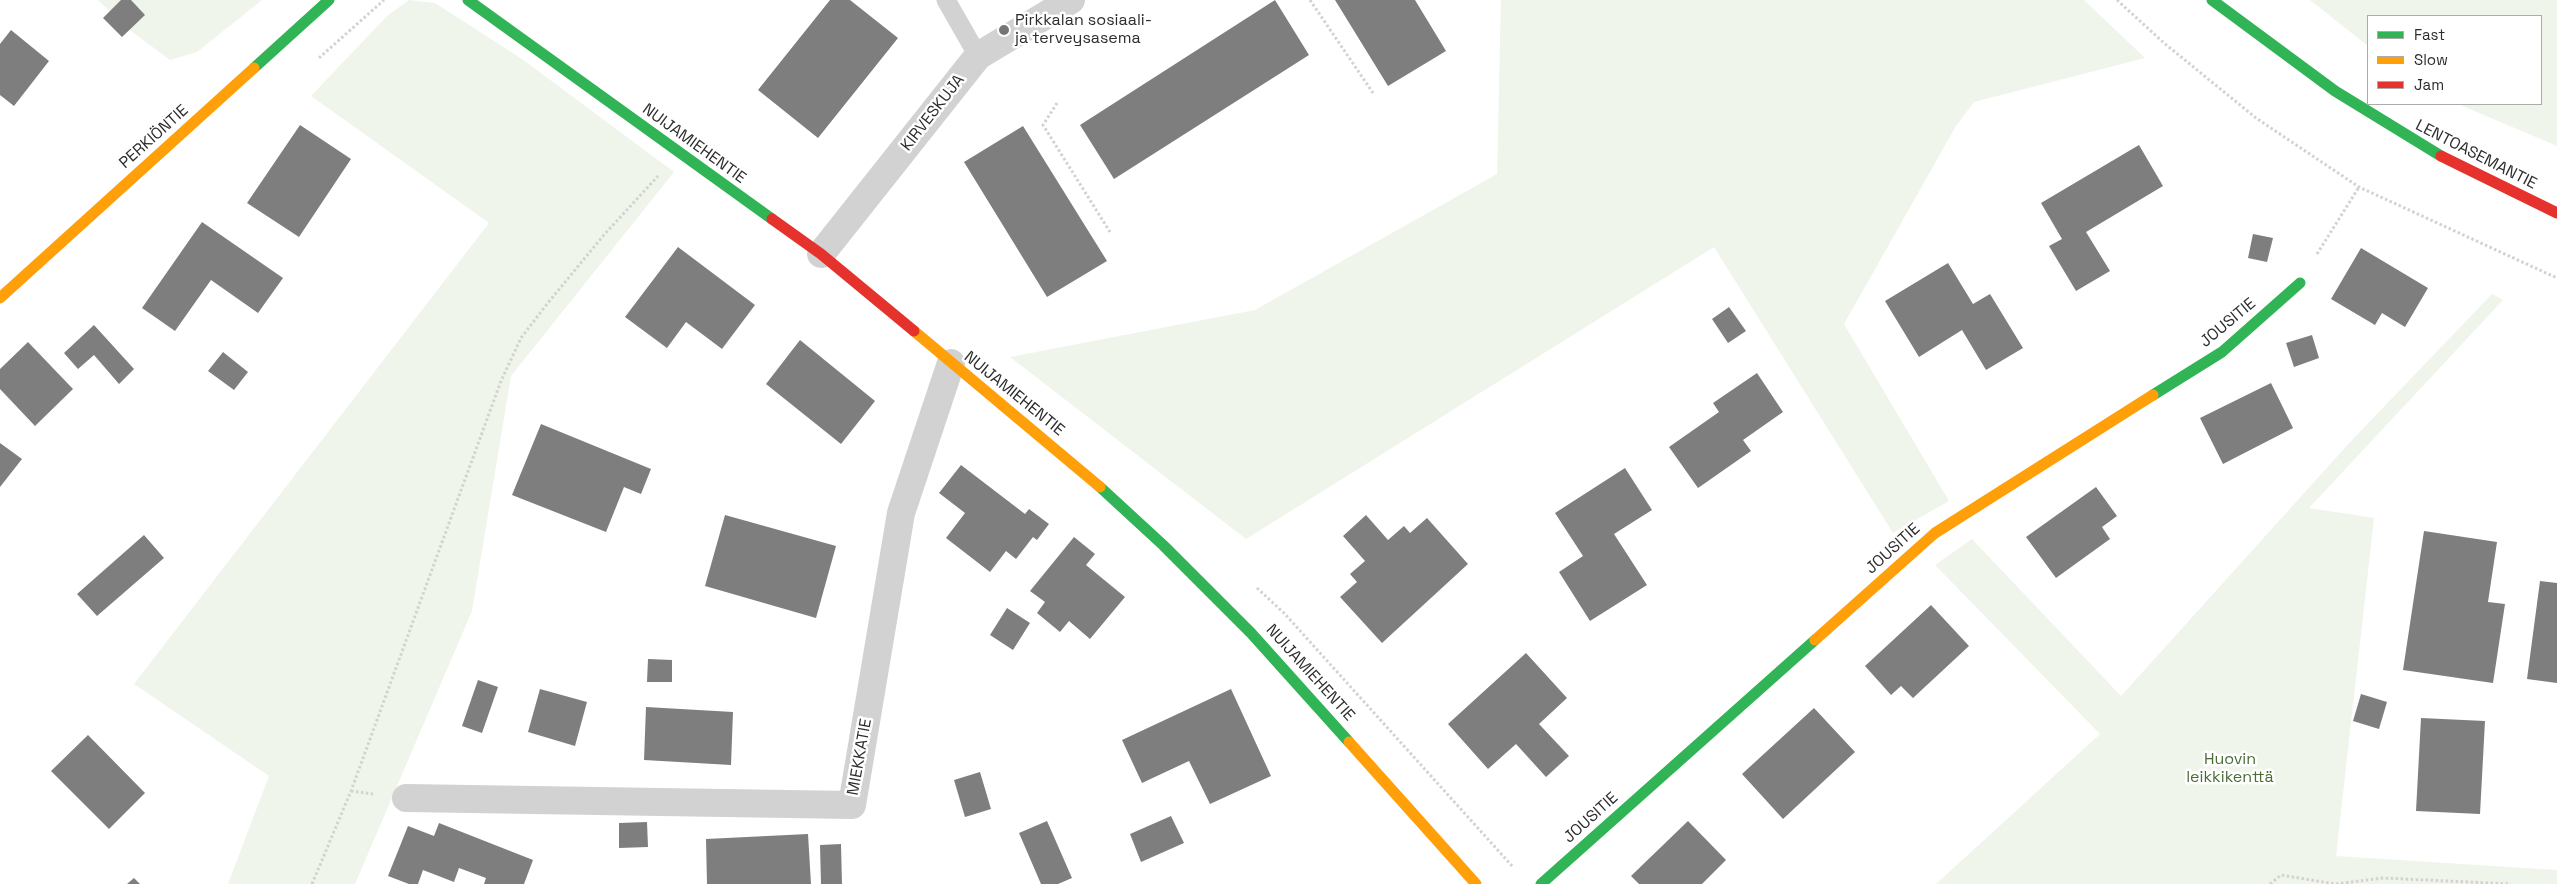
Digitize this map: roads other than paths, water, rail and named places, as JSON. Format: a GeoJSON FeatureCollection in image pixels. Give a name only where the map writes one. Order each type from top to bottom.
{"type":"FeatureCollection","features":[{"type":"Feature","properties":{"kind":"street","name":"PERKIÖNTIE"},"geometry":{"type":"LineString","coordinates":[[0,298],[329,0]]}},
{"type":"Feature","properties":{"kind":"street","name":"NUIJAMIEHENTIE"},"geometry":{"type":"LineString","coordinates":[[468,0],[821,254],[1075,464],[1163,545],[1252,633],[1476,884]]}},
{"type":"Feature","properties":{"kind":"street","name":"KIRVESKUJA"},"geometry":{"type":"LineString","coordinates":[[821,254],[978,56],[1071,0]]}},
{"type":"Feature","properties":{"kind":"street","name":"LENTOASEMANTIE"},"geometry":{"type":"LineString","coordinates":[[2212,0],[2264,41],[2353,104],[2403,136],[2458,166],[2557,213]]}},
{"type":"Feature","properties":{"kind":"street","name":"JOUSITIE"},"geometry":{"type":"LineString","coordinates":[[1541,884],[1935,533],[2222,352],[2300,283]]}},
{"type":"Feature","properties":{"kind":"street","name":"MIEKKATIE"},"geometry":{"type":"LineString","coordinates":[[406,798],[852,805],[901,513],[951,363]]}},
{"type":"Feature","properties":{"kind":"lane"},"geometry":{"type":"LineString","coordinates":[[946,0],[978,56]]}},
{"type":"Feature","properties":{"kind":"place","name":"Pirkkalan sosiaali- ja terveysasema"},"geometry":{"type":"Point","coordinates":[1004,30]}},
{"type":"Feature","properties":{"kind":"park label","name":"Huovin leikkikenttä"},"geometry":{"type":"Point","coordinates":[2230,769]}}]}
